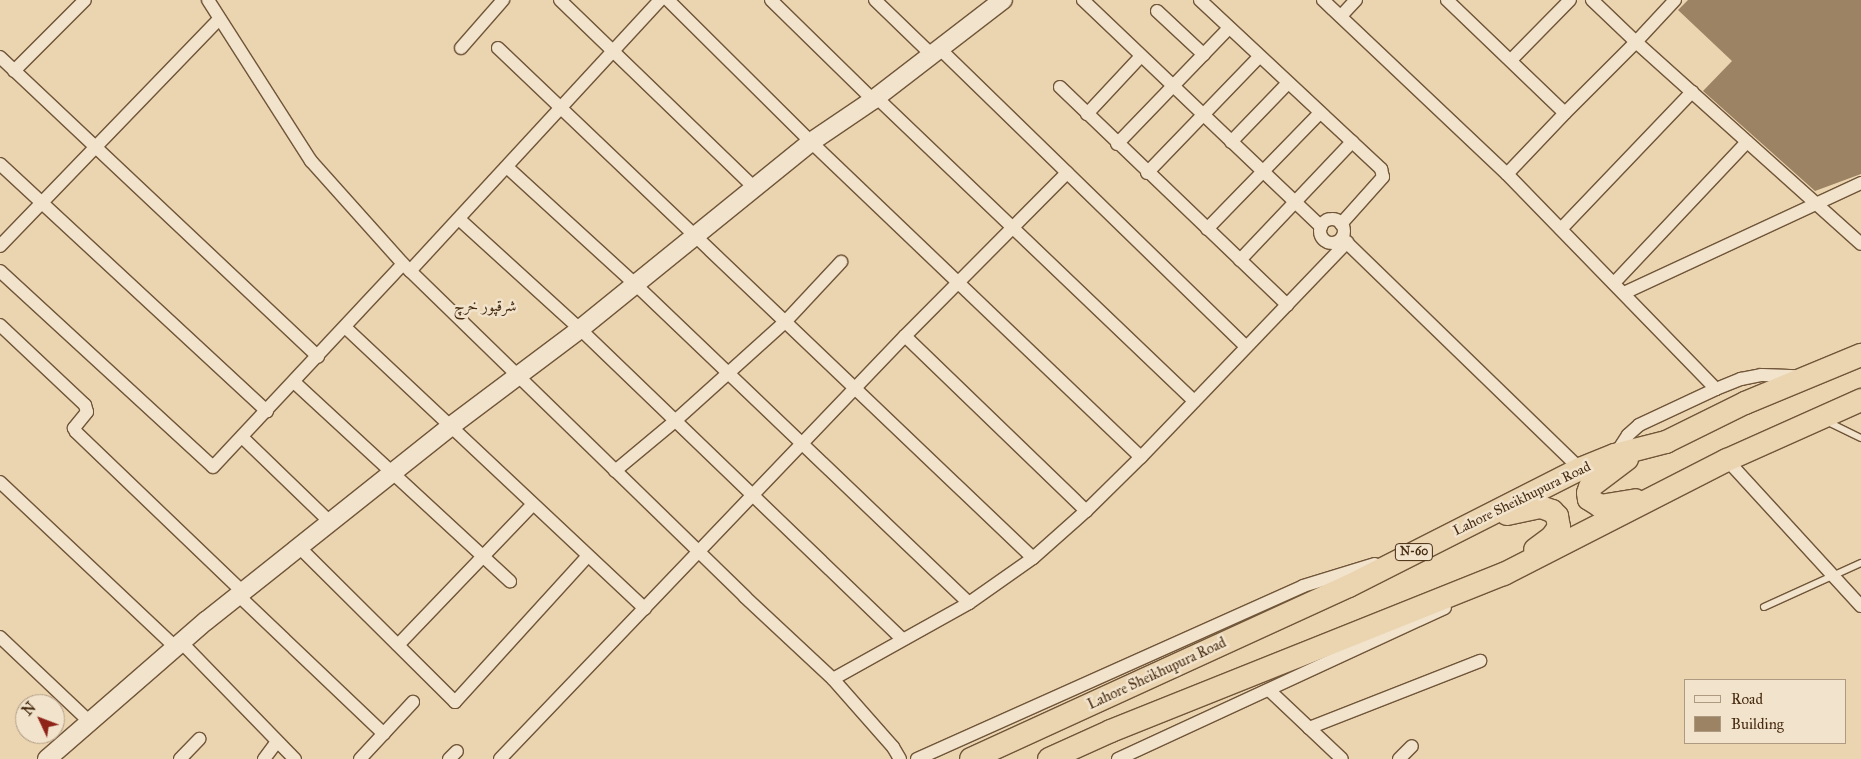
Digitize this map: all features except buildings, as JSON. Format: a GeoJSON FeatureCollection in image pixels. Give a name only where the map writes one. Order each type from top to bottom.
{"type":"FeatureCollection","features":[{"type":"Feature","properties":{"kind":"highway","name":"Lahore Sheikhupura Road"},"geometry":{"type":"LineString","coordinates":[[971,759],[1349,586],[1580,468],[1615,454],[1666,442],[1745,403],[1861,356]]}},
{"type":"Feature","properties":{"kind":"highway"},"geometry":{"type":"LineString","coordinates":[[1049,759],[1111,731],[1504,574],[1727,460],[1861,400]]}},
{"type":"Feature","properties":{"kind":"highway"},"geometry":{"type":"LineString","coordinates":[[1641,449],[1590,487],[1588,492],[1589,499],[1600,506],[1659,495]]}},
{"type":"Feature","properties":{"kind":"highway"},"geometry":{"type":"LineString","coordinates":[[1474,522],[1535,507],[1546,508],[1557,516],[1559,527],[1552,537],[1504,574]]}},
{"type":"Feature","properties":{"kind":"street"},"geometry":{"type":"LineString","coordinates":[[14,71],[85,0]]}},
{"type":"Feature","properties":{"kind":"street"},"geometry":{"type":"LineString","coordinates":[[208,0],[311,160],[407,268],[615,471],[833,679],[894,747],[900,759]]}},
{"type":"Feature","properties":{"kind":"street"},"geometry":{"type":"LineString","coordinates":[[461,48],[504,0]]}},
{"type":"Feature","properties":{"kind":"street"},"geometry":{"type":"LineString","coordinates":[[560,0],[613,49],[755,188]]}},
{"type":"Feature","properties":{"kind":"street"},"geometry":{"type":"LineString","coordinates":[[0,271],[213,467],[346,328],[459,219],[508,168],[613,49],[660,0]]}},
{"type":"Feature","properties":{"kind":"street"},"geometry":{"type":"LineString","coordinates":[[668,0],[811,142],[1141,457]]}},
{"type":"Feature","properties":{"kind":"street"},"geometry":{"type":"LineString","coordinates":[[771,0],[874,99],[1013,227],[1194,401]]}},
{"type":"Feature","properties":{"kind":"street"},"geometry":{"type":"LineString","coordinates":[[875,0],[936,52],[1067,173],[1246,347]]}},
{"type":"Feature","properties":{"kind":"street"},"geometry":{"type":"LineString","coordinates":[[1083,0],[1173,88],[1321,227]]}},
{"type":"Feature","properties":{"kind":"street"},"geometry":{"type":"LineString","coordinates":[[1200,0],[1383,173],[1383,177],[1341,224]]}},
{"type":"Feature","properties":{"kind":"street"},"geometry":{"type":"LineString","coordinates":[[1324,0],[1508,174],[1716,389]]}},
{"type":"Feature","properties":{"kind":"street"},"geometry":{"type":"LineString","coordinates":[[1341,16],[1356,0]]}},
{"type":"Feature","properties":{"kind":"street"},"geometry":{"type":"LineString","coordinates":[[1448,0],[1566,113]]}},
{"type":"Feature","properties":{"kind":"street"},"geometry":{"type":"LineString","coordinates":[[1510,60],[1570,0]]}},
{"type":"Feature","properties":{"kind":"street"},"geometry":{"type":"LineString","coordinates":[[1592,0],[1636,42],[1861,244]]}},
{"type":"Feature","properties":{"kind":"street"},"geometry":{"type":"LineString","coordinates":[[1508,174],[1675,0]]}},
{"type":"Feature","properties":{"kind":"street"},"geometry":{"type":"LineString","coordinates":[[47,759],[241,594],[330,522],[451,426],[580,329],[811,142],[874,99],[936,52],[998,1]]}},
{"type":"Feature","properties":{"kind":"street"},"geometry":{"type":"LineString","coordinates":[[1157,11],[1204,55]]}},
{"type":"Feature","properties":{"kind":"street"},"geometry":{"type":"LineString","coordinates":[[0,246],[219,19]]}},
{"type":"Feature","properties":{"kind":"street"},"geometry":{"type":"LineString","coordinates":[[1118,144],[1229,28]]}},
{"type":"Feature","properties":{"kind":"street"},"geometry":{"type":"LineString","coordinates":[[498,48],[856,387],[1033,558]]}},
{"type":"Feature","properties":{"kind":"street"},"geometry":{"type":"LineString","coordinates":[[1087,114],[1141,56]]}},
{"type":"Feature","properties":{"kind":"street"},"geometry":{"type":"LineString","coordinates":[[0,57],[318,357]]}},
{"type":"Feature","properties":{"kind":"street"},"geometry":{"type":"LineString","coordinates":[[1148,173],[1259,57]]}},
{"type":"Feature","properties":{"kind":"street"},"geometry":{"type":"LineString","coordinates":[[1231,142],[1288,83]]}},
{"type":"Feature","properties":{"kind":"street"},"geometry":{"type":"LineString","coordinates":[[1060,87],[1287,305]]}},
{"type":"Feature","properties":{"kind":"street"},"geometry":{"type":"LineString","coordinates":[[1561,229],[1692,92]]}},
{"type":"Feature","properties":{"kind":"street"},"geometry":{"type":"LineString","coordinates":[[1207,229],[1320,113]]}},
{"type":"Feature","properties":{"kind":"street"},"geometry":{"type":"LineString","coordinates":[[1240,260],[1352,142]]}},
{"type":"Feature","properties":{"kind":"street"},"geometry":{"type":"LineString","coordinates":[[1614,283],[1747,142]]}},
{"type":"Feature","properties":{"kind":"street"},"geometry":{"type":"LineString","coordinates":[[0,164],[267,411]]}},
{"type":"Feature","properties":{"kind":"street"},"geometry":{"type":"LineString","coordinates":[[508,168],[635,284],[969,603]]}},
{"type":"Feature","properties":{"kind":"street"},"geometry":{"type":"LineString","coordinates":[[500,759],[958,281],[1067,173]]}},
{"type":"Feature","properties":{"kind":"street"},"geometry":{"type":"LineString","coordinates":[[1624,293],[1861,183]]}},
{"type":"Feature","properties":{"kind":"street"},"geometry":{"type":"LineString","coordinates":[[459,219],[580,329],[903,640]]}},
{"type":"Feature","properties":{"kind":"street"},"geometry":{"type":"LineString","coordinates":[[833,679],[969,603],[1033,558],[1086,511],[1141,457],[1287,305],[1344,240],[1341,224],[1337,220],[1327,220],[1321,227],[1320,232],[1325,241],[1334,243],[1344,240]]}},
{"type":"Feature","properties":{"kind":"street"},"geometry":{"type":"LineString","coordinates":[[1344,240],[1580,468]]}},
{"type":"Feature","properties":{"kind":"street"},"geometry":{"type":"LineString","coordinates":[[615,471],[675,421],[786,321],[841,262]]}},
{"type":"Feature","properties":{"kind":"street"},"geometry":{"type":"LineString","coordinates":[[0,325],[86,405],[87,412],[74,428],[76,432],[384,734]]}},
{"type":"Feature","properties":{"kind":"street"},"geometry":{"type":"LineString","coordinates":[[346,328],[645,609]]}},
{"type":"Feature","properties":{"kind":"street"},"geometry":{"type":"LineString","coordinates":[[905,336],[1086,511]]}},
{"type":"Feature","properties":{"kind":"street"},"geometry":{"type":"LineString","coordinates":[[1615,454],[1628,435],[1639,425],[1741,379],[1760,375],[1809,377]]}},
{"type":"Feature","properties":{"kind":"street"},"geometry":{"type":"LineString","coordinates":[[294,382],[510,581]]}},
{"type":"Feature","properties":{"kind":"street"},"geometry":{"type":"LineString","coordinates":[[242,438],[330,522]]}},
{"type":"Feature","properties":{"kind":"street"},"geometry":{"type":"LineString","coordinates":[[1727,460],[1861,606]]}},
{"type":"Feature","properties":{"kind":"street"},"geometry":{"type":"LineString","coordinates":[[0,482],[179,646],[295,759]]}},
{"type":"Feature","properties":{"kind":"street"},"geometry":{"type":"LineString","coordinates":[[398,645],[533,504]]}},
{"type":"Feature","properties":{"kind":"street"},"geometry":{"type":"LineString","coordinates":[[299,547],[455,702],[588,556]]}},
{"type":"Feature","properties":{"kind":"street"},"geometry":{"type":"LineString","coordinates":[[918,759],[1303,586],[1412,553]]}},
{"type":"Feature","properties":{"kind":"street"},"geometry":{"type":"LineString","coordinates":[[1118,759],[1142,754],[1269,690],[1441,611],[1504,574]]}},
{"type":"Feature","properties":{"kind":"street"},"geometry":{"type":"LineString","coordinates":[[0,637],[91,723]]}},
{"type":"Feature","properties":{"kind":"street"},"geometry":{"type":"LineString","coordinates":[[1309,728],[1480,661]]}},
{"type":"Feature","properties":{"kind":"street"},"geometry":{"type":"LineString","coordinates":[[1269,690],[1342,759]]}},
{"type":"Feature","properties":{"kind":"street"},"geometry":{"type":"LineString","coordinates":[[360,759],[413,702]]}},
{"type":"Feature","properties":{"kind":"street"},"geometry":{"type":"LineString","coordinates":[[180,759],[199,739]]}},
{"type":"Feature","properties":{"kind":"street"},"geometry":{"type":"LineString","coordinates":[[264,759],[277,742]]}},
{"type":"Feature","properties":{"kind":"street"},"geometry":{"type":"LineString","coordinates":[[1399,759],[1412,746]]}},
{"type":"Feature","properties":{"kind":"lane"},"geometry":{"type":"LineString","coordinates":[[1821,419],[1861,438]]}},
{"type":"Feature","properties":{"kind":"lane"},"geometry":{"type":"LineString","coordinates":[[1764,607],[1861,563]]}},
{"type":"Feature","properties":{"kind":"district","name":"شرقپور خرچ"},"geometry":{"type":"Point","coordinates":[485,306]}}]}
